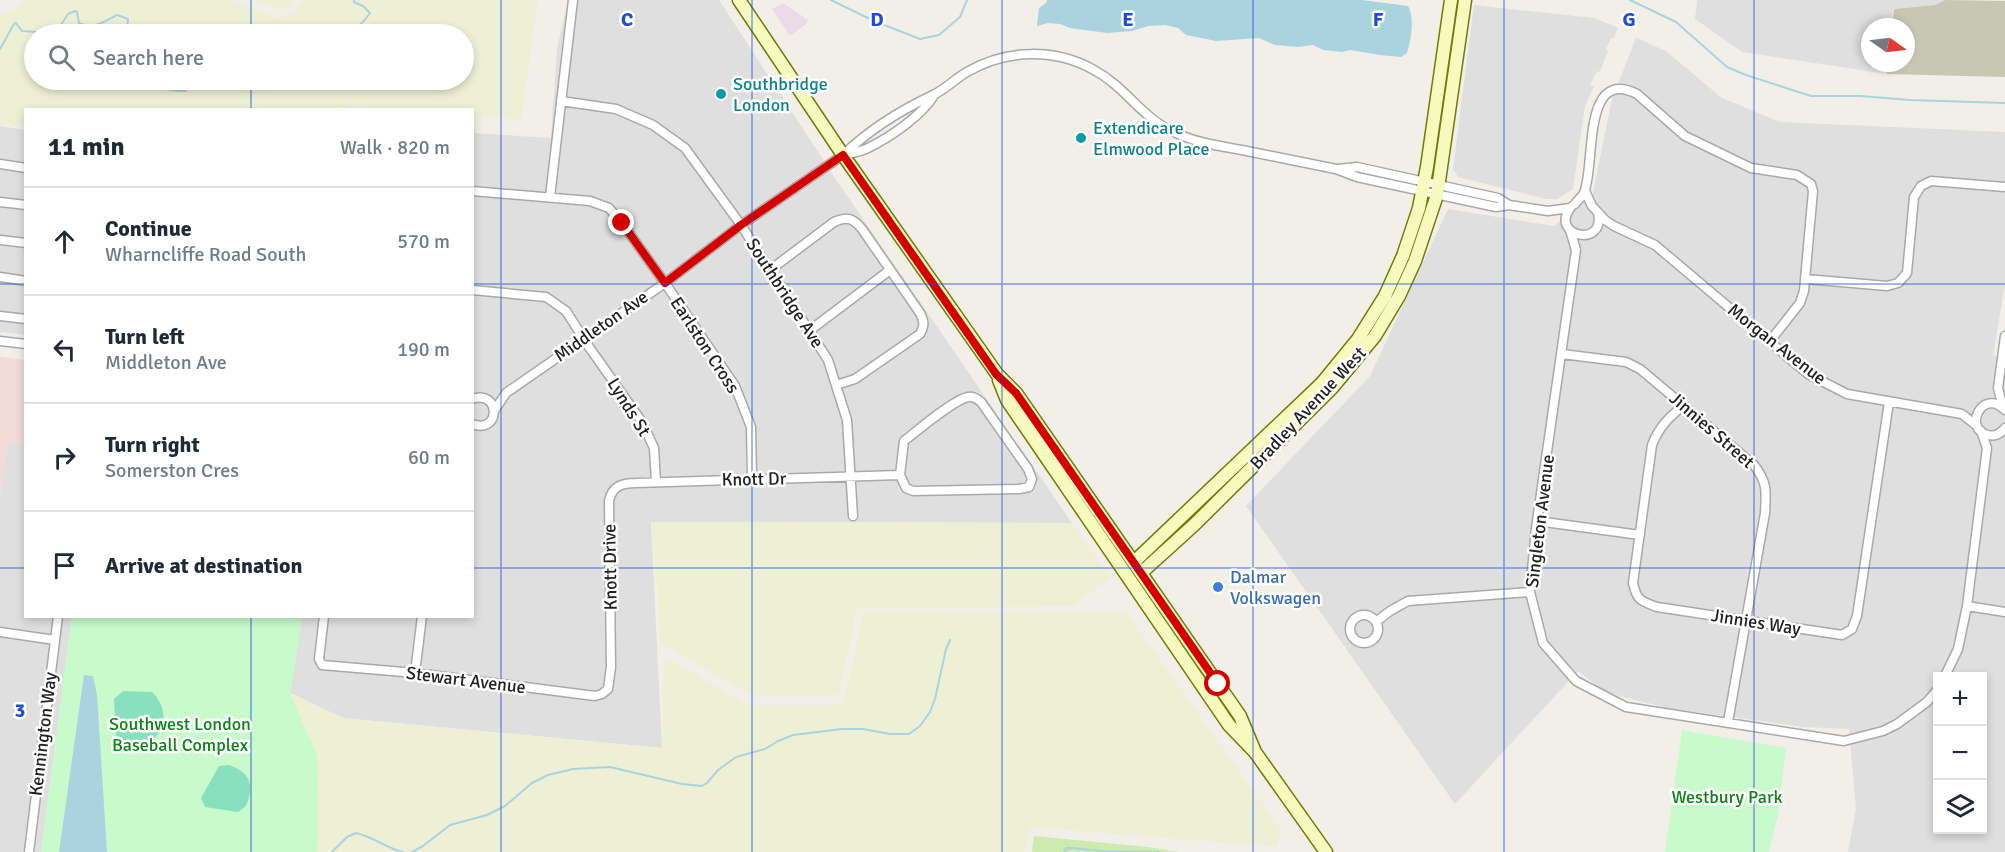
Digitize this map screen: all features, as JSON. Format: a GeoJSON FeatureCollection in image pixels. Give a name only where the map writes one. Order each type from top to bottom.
{"type":"FeatureCollection","features":[{"type":"Feature","properties":{"kind":"main road"},"geometry":{"type":"LineString","coordinates":[[739,0],[843,155],[996,374],[1016,393],[1138,567],[1240,716],[1255,752]]}},
{"type":"Feature","properties":{"kind":"main road","name":"Bradley Avenue West"},"geometry":{"type":"LineString","coordinates":[[1138,567],[1322,383],[1358,339],[1385,296],[1403,256],[1419,208],[1451,0]]}},
{"type":"Feature","properties":{"kind":"main road","name":"Bradley Avenue West"},"geometry":{"type":"LineString","coordinates":[[1138,567],[1195,524],[1332,388],[1375,336],[1399,296],[1415,261],[1438,190],[1466,0]]}},
{"type":"Feature","properties":{"kind":"main road"},"geometry":{"type":"LineString","coordinates":[[996,374],[1007,400],[1229,725],[1255,752],[1326,852]]}},
{"type":"Feature","properties":{"kind":"street"},"geometry":{"type":"LineString","coordinates":[[550,197],[573,0]]}},
{"type":"Feature","properties":{"kind":"street"},"geometry":{"type":"LineString","coordinates":[[843,155],[857,141],[905,108],[920,99],[936,94],[968,71],[996,59],[1025,54],[1055,56],[1083,64],[1101,74],[1156,123],[1201,142],[1336,169],[1357,167],[1496,207],[1509,206],[1548,211],[1586,202],[1595,209]]}},
{"type":"Feature","properties":{"kind":"street"},"geometry":{"type":"LineString","coordinates":[[1569,228],[1566,216],[1585,191],[1597,106],[1605,93],[1618,89],[1636,94],[1685,136],[1750,168],[1789,173],[1805,179],[1811,184],[1813,191],[1806,279],[1800,303],[1770,341]]}},
{"type":"Feature","properties":{"kind":"street","name":"Southbridge Ave"},"geometry":{"type":"LineString","coordinates":[[561,100],[616,109],[653,124],[686,148],[741,225],[828,360],[847,420],[853,516]]}},
{"type":"Feature","properties":{"kind":"street","name":"Middleton Ave"},"geometry":{"type":"LineString","coordinates":[[506,393],[665,283],[741,225],[843,155]]}},
{"type":"Feature","properties":{"kind":"street"},"geometry":{"type":"LineString","coordinates":[[0,164],[24,168]]}},
{"type":"Feature","properties":{"kind":"street"},"geometry":{"type":"LineString","coordinates":[[1806,279],[1887,286],[1898,283],[1907,273],[1914,196],[1921,186],[1931,181],[2005,187]]}},
{"type":"Feature","properties":{"kind":"street","name":"Earlston Cross"},"geometry":{"type":"LineString","coordinates":[[474,191],[590,201],[609,208],[665,283],[735,386],[751,427],[752,479]]}},
{"type":"Feature","properties":{"kind":"street"},"geometry":{"type":"LineString","coordinates":[[1576,250],[1598,222],[1595,209],[1585,191]]}},
{"type":"Feature","properties":{"kind":"street"},"geometry":{"type":"LineString","coordinates":[[0,202],[24,205]]}},
{"type":"Feature","properties":{"kind":"street","name":"Morgan Avenue"},"geometry":{"type":"LineString","coordinates":[[1595,209],[1614,226],[1655,245],[1808,374],[1828,385],[1847,394],[1962,414],[1983,406]]}},
{"type":"Feature","properties":{"kind":"street"},"geometry":{"type":"LineString","coordinates":[[1548,211],[1582,235],[1614,226]]}},
{"type":"Feature","properties":{"kind":"street"},"geometry":{"type":"LineString","coordinates":[[770,270],[834,222],[850,218],[856,222],[920,313],[924,321],[920,334],[865,373],[836,385]]}},
{"type":"Feature","properties":{"kind":"street","name":"Singleton Avenue"},"geometry":{"type":"LineString","coordinates":[[1569,228],[1576,250],[1537,521],[1530,592],[1543,643],[1576,681],[1626,707],[1844,741],[1883,731],[1897,724],[1920,708],[1933,694]]}},
{"type":"Feature","properties":{"kind":"street"},"geometry":{"type":"LineString","coordinates":[[0,240],[24,243]]}},
{"type":"Feature","properties":{"kind":"street"},"geometry":{"type":"LineString","coordinates":[[809,331],[890,270]]}},
{"type":"Feature","properties":{"kind":"street"},"geometry":{"type":"LineString","coordinates":[[0,277],[24,280]]}},
{"type":"Feature","properties":{"kind":"street","name":"Lynds St"},"geometry":{"type":"LineString","coordinates":[[474,290],[546,297],[566,311],[642,422],[654,448],[656,482]]}},
{"type":"Feature","properties":{"kind":"street"},"geometry":{"type":"LineString","coordinates":[[0,316],[24,320]]}},
{"type":"Feature","properties":{"kind":"street"},"geometry":{"type":"LineString","coordinates":[[2004,409],[1998,388],[2005,336]]}},
{"type":"Feature","properties":{"kind":"street"},"geometry":{"type":"LineString","coordinates":[[0,341],[24,344]]}},
{"type":"Feature","properties":{"kind":"street","name":"Jinnies Street"},"geometry":{"type":"LineString","coordinates":[[1562,354],[1626,362],[1640,369],[1754,465],[1761,474],[1766,486],[1765,513],[1728,722]]}},
{"type":"Feature","properties":{"kind":"street"},"geometry":{"type":"LineString","coordinates":[[1947,672],[1958,649],[1967,606],[1987,448],[1976,416],[1998,388]]}},
{"type":"Feature","properties":{"kind":"street"},"geometry":{"type":"LineString","coordinates":[[477,397],[506,393]]}},
{"type":"Feature","properties":{"kind":"street"},"geometry":{"type":"LineString","coordinates":[[474,426],[487,424],[506,393]]}},
{"type":"Feature","properties":{"kind":"street"},"geometry":{"type":"LineString","coordinates":[[477,397],[493,405],[494,411]]}},
{"type":"Feature","properties":{"kind":"street"},"geometry":{"type":"LineString","coordinates":[[973,397],[981,402],[1028,469],[1032,479],[1029,487],[1019,489],[914,490],[906,488],[900,475],[904,441],[954,404],[973,397]]}},
{"type":"Feature","properties":{"kind":"street","name":"Jinnies Way"},"geometry":{"type":"LineString","coordinates":[[1684,405],[1667,419],[1652,445],[1633,583],[1640,601],[1657,607],[1842,635],[1852,628],[1857,616],[1888,402]]}},
{"type":"Feature","properties":{"kind":"street"},"geometry":{"type":"LineString","coordinates":[[1983,406],[1996,404],[2004,409]]}},
{"type":"Feature","properties":{"kind":"street","name":"Morgan Avenue"},"geometry":{"type":"LineString","coordinates":[[1962,414],[1979,429]]}},
{"type":"Feature","properties":{"kind":"street"},"geometry":{"type":"LineString","coordinates":[[1979,429],[1990,435],[2001,431]]}},
{"type":"Feature","properties":{"kind":"street"},"geometry":{"type":"LineString","coordinates":[[1987,448],[2001,431]]}},
{"type":"Feature","properties":{"kind":"street","name":"Knott Dr"},"geometry":{"type":"LineString","coordinates":[[656,482],[900,475]]}},
{"type":"Feature","properties":{"kind":"street","name":"Knott Drive"},"geometry":{"type":"LineString","coordinates":[[608,690],[611,639],[609,501],[611,493],[622,483],[656,482]]}},
{"type":"Feature","properties":{"kind":"street"},"geometry":{"type":"LineString","coordinates":[[1537,521],[1640,535]]}},
{"type":"Feature","properties":{"kind":"street"},"geometry":{"type":"LineString","coordinates":[[1377,621],[1408,601],[1530,592]]}},
{"type":"Feature","properties":{"kind":"street"},"geometry":{"type":"LineString","coordinates":[[1967,606],[2005,612]]}},
{"type":"Feature","properties":{"kind":"street","name":"Kennington Way"},"geometry":{"type":"LineString","coordinates":[[29,852],[58,618]]}},
{"type":"Feature","properties":{"kind":"street","name":"Stewart Avenue"},"geometry":{"type":"LineString","coordinates":[[324,618],[319,659],[322,665],[415,673],[595,696],[608,690]]}},
{"type":"Feature","properties":{"kind":"street"},"geometry":{"type":"LineString","coordinates":[[415,673],[422,618]]}},
{"type":"Feature","properties":{"kind":"street"},"geometry":{"type":"LineString","coordinates":[[0,632],[55,640]]}},
{"type":"Feature","properties":{"kind":"shaded area"},"geometry":{"type":"Polygon","coordinates":[[[26,0],[232,0],[279,19],[295,11],[303,0],[538,0],[521,120],[474,116],[474,108],[347,106],[345,108],[24,108],[24,127],[0,124],[0,14],[12,12],[26,0]]]}},
{"type":"Feature","properties":{"kind":"shaded area"},"geometry":{"type":"Polygon","coordinates":[[[255,0],[294,0],[290,8],[278,9],[255,0]]]}},
{"type":"Feature","properties":{"kind":"shaded area"},"geometry":{"type":"Polygon","coordinates":[[[568,0],[719,0],[837,181],[1072,523],[651,522],[662,748],[343,718],[290,693],[302,618],[474,618],[474,133],[551,138],[557,49],[568,0]]]}},
{"type":"Feature","properties":{"kind":"shaded area"},"geometry":{"type":"Polygon","coordinates":[[[1697,0],[1945,0],[1935,5],[1893,9],[1892,18],[1861,18],[1861,70],[1742,52],[1695,19],[1697,0]]]}},
{"type":"Feature","properties":{"kind":"shaded area"},"geometry":{"type":"Polygon","coordinates":[[[1945,0],[2005,1],[2005,77],[1887,74],[1887,72],[1915,72],[1915,18],[1893,18],[1894,9],[1935,5],[1945,0]]]}},
{"type":"Feature","properties":{"kind":"shaded area"},"geometry":{"type":"Polygon","coordinates":[[[783,3],[808,20],[790,36],[772,9],[783,3]]]}},
{"type":"Feature","properties":{"kind":"shaded area"},"geometry":{"type":"Polygon","coordinates":[[[1474,5],[1594,18],[1618,28],[1606,49],[1608,51],[1600,72],[1597,71],[1590,85],[1594,86],[1585,106],[1573,189],[1557,199],[1546,199],[1458,177],[1453,169],[1474,5]]]}},
{"type":"Feature","properties":{"kind":"shaded area"},"geometry":{"type":"Polygon","coordinates":[[[1636,38],[1666,51],[1722,98],[1780,122],[2005,132],[2005,284],[1993,356],[2005,358],[2005,852],[1848,852],[1856,809],[1849,729],[1803,727],[1667,708],[1605,692],[1578,671],[1455,804],[1246,506],[1370,376],[1448,209],[1554,226],[1592,197],[1612,99],[1636,38]]]}},
{"type":"Feature","properties":{"kind":"shaded area"},"geometry":{"type":"Polygon","coordinates":[[[0,126],[24,130],[24,335],[0,332],[0,126]]]}},
{"type":"Feature","properties":{"kind":"shaded area"},"geometry":{"type":"Polygon","coordinates":[[[0,357],[24,360],[24,446],[8,444],[0,495],[0,357]]]}},
{"type":"Feature","properties":{"kind":"shaded area"},"geometry":{"type":"Polygon","coordinates":[[[8,443],[24,446],[24,618],[72,618],[41,852],[0,852],[0,495],[8,443]]]}},
{"type":"Feature","properties":{"kind":"shaded area"},"geometry":{"type":"Polygon","coordinates":[[[651,522],[1072,523],[1110,577],[1074,606],[857,609],[839,695],[751,695],[660,643],[651,522]]]}},
{"type":"Feature","properties":{"kind":"shaded area"},"geometry":{"type":"Polygon","coordinates":[[[864,611],[1127,613],[1282,832],[1277,847],[1030,827],[1024,852],[317,852],[317,755],[290,693],[343,718],[662,748],[664,656],[748,705],[843,705],[864,611]]]}},
{"type":"Feature","properties":{"kind":"green space","name":"Southwest London Baseball Complex"},"geometry":{"type":"Polygon","coordinates":[[[72,618],[302,618],[290,693],[317,755],[317,852],[41,852],[72,618]]]}},
{"type":"Feature","properties":{"kind":"green space"},"geometry":{"type":"Polygon","coordinates":[[[123,691],[152,692],[161,704],[164,716],[162,727],[148,742],[138,745],[127,743],[116,735],[114,699],[123,691]]]}},
{"type":"Feature","properties":{"kind":"green space","name":"Westbury Park"},"geometry":{"type":"Polygon","coordinates":[[[1682,730],[1786,748],[1778,815],[1769,852],[1665,852],[1682,730]]]}},
{"type":"Feature","properties":{"kind":"green space"},"geometry":{"type":"Polygon","coordinates":[[[229,765],[242,771],[249,780],[250,792],[246,806],[238,812],[205,807],[201,798],[219,766],[229,765]]]}},
{"type":"Feature","properties":{"kind":"green space"},"geometry":{"type":"Polygon","coordinates":[[[1034,836],[1148,847],[1178,852],[1032,852],[1034,836]]]}},
{"type":"Feature","properties":{"kind":"water"},"geometry":{"type":"Polygon","coordinates":[[[1047,0],[1362,0],[1408,6],[1412,29],[1407,53],[1401,57],[1350,50],[1342,52],[1323,50],[1313,45],[1298,47],[1275,45],[1259,38],[1216,41],[1186,35],[1178,28],[1165,25],[1107,33],[1070,28],[1060,24],[1048,23],[1037,26],[1039,8],[1047,0]]]}},
{"type":"Feature","properties":{"kind":"water"},"geometry":{"type":"Polygon","coordinates":[[[84,675],[93,676],[97,695],[107,852],[59,852],[84,675]]]}},
{"type":"Feature","properties":{"kind":"waterway"},"geometry":{"type":"LineString","coordinates":[[354,0],[370,13],[361,24]]}},
{"type":"Feature","properties":{"kind":"waterway"},"geometry":{"type":"LineString","coordinates":[[831,0],[874,21],[920,39],[939,35],[960,17],[967,0]]}},
{"type":"Feature","properties":{"kind":"waterway"},"geometry":{"type":"LineString","coordinates":[[1630,0],[1676,22],[1727,67],[1811,96],[2005,103]]}},
{"type":"Feature","properties":{"kind":"waterway"},"geometry":{"type":"LineString","coordinates":[[62,24],[68,14],[75,11],[82,24]]}},
{"type":"Feature","properties":{"kind":"waterway"},"geometry":{"type":"LineString","coordinates":[[99,24],[117,15],[128,19],[128,24]]}},
{"type":"Feature","properties":{"kind":"waterway"},"geometry":{"type":"LineString","coordinates":[[0,49],[14,24],[16,23],[24,31]]}},
{"type":"Feature","properties":{"kind":"waterway"},"geometry":{"type":"LineString","coordinates":[[173,90],[186,90]]}},
{"type":"Feature","properties":{"kind":"waterway"},"geometry":{"type":"LineString","coordinates":[[412,852],[450,825],[487,815],[505,806],[532,783],[548,775],[573,769],[610,767],[682,784],[702,786],[736,757],[765,749],[793,735],[842,729],[909,734],[920,726],[930,712],[950,640]]}},
{"type":"Feature","properties":{"kind":"waterway"},"geometry":{"type":"LineString","coordinates":[[332,852],[347,837],[356,833],[403,852]]}},
{"type":"Feature","properties":{"kind":"waterway"},"geometry":{"type":"LineString","coordinates":[[1064,852],[1066,848],[1158,852]]}},
{"type":"Feature","properties":{"kind":"place","name":"Southbridge London"},"geometry":{"type":"Point","coordinates":[721,94]}},
{"type":"Feature","properties":{"kind":"place","name":"Extendicare Elmwood Place"},"geometry":{"type":"Point","coordinates":[1081,138]}},
{"type":"Feature","properties":{"kind":"place","name":"Dalmar Volkswagen"},"geometry":{"type":"Point","coordinates":[1218,587]}},
{"type":"Feature","properties":{"kind":"route"},"geometry":{"type":"LineString","coordinates":[[622,223],[665,283],[741,225],[843,155],[996,374],[1016,393],[1218,684]]}}]}
